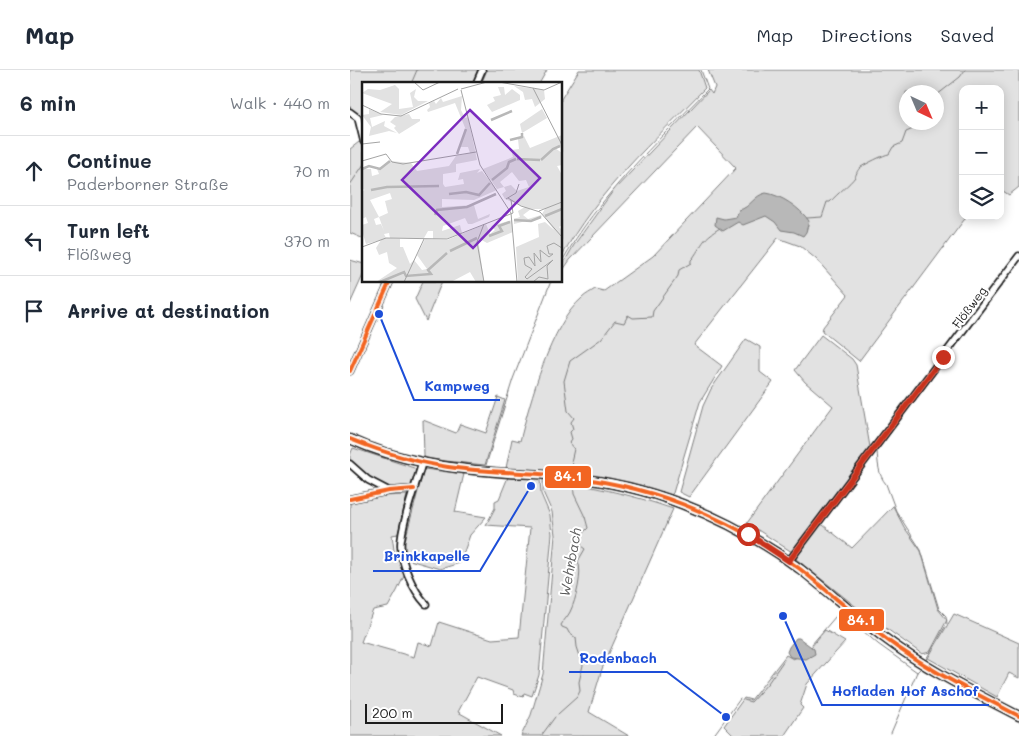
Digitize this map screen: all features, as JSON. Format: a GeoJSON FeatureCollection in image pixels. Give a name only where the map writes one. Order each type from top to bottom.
{"type":"FeatureCollection","features":[{"type":"Feature","properties":{"kind":"main road"},"geometry":{"type":"LineString","coordinates":[[350,439],[384,453],[422,463],[476,470],[572,477],[642,491],[684,504],[730,525],[789,561],[902,651],[946,678],[1019,716]]}},
{"type":"Feature","properties":{"kind":"street"},"geometry":{"type":"LineString","coordinates":[[477,82],[482,70]]}},
{"type":"Feature","properties":{"kind":"street"},"geometry":{"type":"LineString","coordinates":[[350,112],[358,118],[362,134]]}},
{"type":"Feature","properties":{"kind":"street","name":"Flößweg"},"geometry":{"type":"LineString","coordinates":[[789,561],[1019,256]]}},
{"type":"Feature","properties":{"kind":"street"},"geometry":{"type":"LineString","coordinates":[[350,371],[390,282]]}},
{"type":"Feature","properties":{"kind":"street"},"geometry":{"type":"LineString","coordinates":[[422,463],[402,534],[401,549],[414,589],[426,604]]}},
{"type":"Feature","properties":{"kind":"street"},"geometry":{"type":"LineString","coordinates":[[350,464],[368,480],[389,491]]}},
{"type":"Feature","properties":{"kind":"street"},"geometry":{"type":"LineString","coordinates":[[350,499],[414,488]]}},
{"type":"Feature","properties":{"kind":"shaded area"},"geometry":{"type":"Polygon","coordinates":[[[350,70],[480,70],[475,82],[362,82],[362,119],[350,110],[350,70]]]}},
{"type":"Feature","properties":{"kind":"shaded area"},"geometry":{"type":"Polygon","coordinates":[[[487,70],[547,70],[540,82],[482,82],[487,70]]]}},
{"type":"Feature","properties":{"kind":"shaded area"},"geometry":{"type":"Polygon","coordinates":[[[579,70],[699,70],[705,88],[608,189],[575,234],[562,256],[562,97],[579,70]]]}},
{"type":"Feature","properties":{"kind":"shaded area"},"geometry":{"type":"Polygon","coordinates":[[[708,70],[1019,70],[1019,187],[1009,195],[1004,192],[1004,85],[959,85],[959,220],[964,220],[859,361],[822,331],[823,327],[848,295],[816,259],[800,246],[778,238],[694,345],[722,366],[700,402],[673,493],[670,496],[570,475],[506,468],[512,439],[520,441],[536,385],[551,344],[571,310],[587,294],[595,289],[604,291],[653,256],[736,168],[697,127],[570,260],[562,272],[562,266],[574,245],[613,191],[709,90],[712,94],[715,87],[708,70]]]}},
{"type":"Feature","properties":{"kind":"shaded area"},"geometry":{"type":"Polygon","coordinates":[[[359,142],[362,144],[362,238],[350,233],[350,149],[359,142]]]}},
{"type":"Feature","properties":{"kind":"shaded area"},"geometry":{"type":"Polygon","coordinates":[[[766,193],[784,199],[805,216],[809,221],[803,236],[781,230],[775,222],[766,216],[743,225],[738,222],[723,231],[715,225],[716,217],[724,219],[736,217],[739,210],[746,207],[758,196],[766,193]]]}},
{"type":"Feature","properties":{"kind":"shaded area"},"geometry":{"type":"Polygon","coordinates":[[[350,260],[362,263],[362,277],[350,304],[350,260]]]}},
{"type":"Feature","properties":{"kind":"shaded area"},"geometry":{"type":"Polygon","coordinates":[[[423,282],[442,282],[426,321],[415,299],[423,282]]]}},
{"type":"Feature","properties":{"kind":"shaded area"},"geometry":{"type":"Polygon","coordinates":[[[821,335],[852,359],[856,365],[870,447],[869,451],[792,552],[747,523],[833,406],[805,382],[795,370],[821,335]]]}},
{"type":"Feature","properties":{"kind":"shaded area"},"geometry":{"type":"Polygon","coordinates":[[[746,339],[760,347],[760,372],[773,382],[689,497],[679,492],[703,406],[711,389],[746,339]]]}},
{"type":"Feature","properties":{"kind":"shaded area"},"geometry":{"type":"Polygon","coordinates":[[[498,397],[505,400],[485,465],[426,459],[424,456],[423,420],[456,433],[460,424],[486,433],[498,397]]]}},
{"type":"Feature","properties":{"kind":"shaded area"},"geometry":{"type":"Polygon","coordinates":[[[353,448],[417,469],[412,485],[409,487],[389,487],[372,480],[350,462],[353,448]]]}},
{"type":"Feature","properties":{"kind":"shaded area"},"geometry":{"type":"Polygon","coordinates":[[[424,469],[464,474],[455,512],[486,517],[470,535],[460,563],[440,569],[406,559],[404,544],[424,469]]]}},
{"type":"Feature","properties":{"kind":"shaded area"},"geometry":{"type":"Polygon","coordinates":[[[508,477],[540,479],[541,494],[550,515],[552,534],[539,675],[532,696],[524,693],[523,697],[514,694],[513,690],[477,677],[458,712],[501,736],[350,736],[350,502],[382,496],[407,495],[398,534],[392,535],[395,557],[401,558],[405,574],[388,607],[373,610],[361,642],[414,657],[418,642],[432,646],[439,622],[492,639],[519,637],[530,528],[486,525],[495,508],[495,501],[499,499],[508,477]]]}},
{"type":"Feature","properties":{"kind":"shaded area"},"geometry":{"type":"Polygon","coordinates":[[[543,479],[609,491],[673,509],[602,669],[589,712],[629,736],[521,736],[531,715],[543,674],[555,535],[552,512],[543,492],[543,479]]]}},
{"type":"Feature","properties":{"kind":"shaded area"},"geometry":{"type":"Polygon","coordinates":[[[893,506],[904,527],[921,551],[938,609],[947,620],[930,652],[922,654],[859,609],[796,559],[796,556],[819,524],[823,525],[852,548],[893,506]]]}},
{"type":"Feature","properties":{"kind":"shaded area"},"geometry":{"type":"Polygon","coordinates":[[[954,614],[1019,643],[1019,678],[1009,673],[997,697],[928,658],[954,614]]]}},
{"type":"Feature","properties":{"kind":"shaded area"},"geometry":{"type":"Polygon","coordinates":[[[825,630],[845,642],[807,684],[800,705],[803,708],[784,736],[734,736],[724,726],[744,698],[751,700],[786,655],[793,659],[814,649],[811,647],[825,630]]]}},
{"type":"Feature","properties":{"kind":"shaded area"},"geometry":{"type":"Polygon","coordinates":[[[796,638],[799,638],[814,649],[815,654],[806,659],[790,657],[787,652],[796,638]]]}},
{"type":"Feature","properties":{"kind":"waterway"},"geometry":{"type":"LineString","coordinates":[[412,82],[417,70]]}},
{"type":"Feature","properties":{"kind":"waterway"},"geometry":{"type":"LineString","coordinates":[[562,261],[610,193],[708,89],[701,70]]}},
{"type":"Feature","properties":{"kind":"waterway","name":"Wehrbach"},"geometry":{"type":"LineString","coordinates":[[944,90],[960,77],[965,70]]}},
{"type":"Feature","properties":{"kind":"waterway","name":"Wehrbach"},"geometry":{"type":"LineString","coordinates":[[807,218],[822,217],[827,202],[830,202],[850,183],[860,168],[889,154],[893,147],[902,143],[906,132],[911,130]]}},
{"type":"Feature","properties":{"kind":"waterway"},"geometry":{"type":"LineString","coordinates":[[350,185],[362,167]]}},
{"type":"Feature","properties":{"kind":"waterway","name":"Wehrbach"},"geometry":{"type":"LineString","coordinates":[[573,474],[573,464],[571,462],[574,449],[569,443],[572,439],[570,432],[573,429],[571,422],[574,418],[568,411],[564,381],[570,361],[601,339],[615,321],[624,323],[628,315],[633,318],[652,317],[653,311],[678,276],[679,270],[691,263],[691,260],[704,241],[720,228]]}},
{"type":"Feature","properties":{"kind":"waterway"},"geometry":{"type":"LineString","coordinates":[[948,357],[1019,261]]}},
{"type":"Feature","properties":{"kind":"waterway"},"geometry":{"type":"LineString","coordinates":[[486,465],[513,379],[551,282]]}},
{"type":"Feature","properties":{"kind":"waterway"},"geometry":{"type":"LineString","coordinates":[[944,362],[877,451],[881,477],[886,484],[896,511],[921,550],[939,609],[946,616],[947,624]]}},
{"type":"Feature","properties":{"kind":"waterway","name":"Wehrbach"},"geometry":{"type":"LineString","coordinates":[[558,714],[577,697],[580,691],[579,682],[583,665],[576,638],[561,625],[570,612],[574,601],[580,572],[578,561],[585,549],[581,546],[582,534],[588,528],[574,494],[573,481]]}},
{"type":"Feature","properties":{"kind":"waterway"},"geometry":{"type":"LineString","coordinates":[[838,613],[840,611],[878,644],[917,672]]}},
{"type":"Feature","properties":{"kind":"waterway"},"geometry":{"type":"LineString","coordinates":[[812,644],[836,616]]}},
{"type":"Feature","properties":{"kind":"waterway"},"geometry":{"type":"LineString","coordinates":[[925,661],[945,627]]}},
{"type":"Feature","properties":{"kind":"waterway"},"geometry":{"type":"LineString","coordinates":[[744,700],[751,702],[768,683],[784,660]]}},
{"type":"Feature","properties":{"kind":"waterway"},"geometry":{"type":"LineString","coordinates":[[891,733],[917,672],[921,668]]}},
{"type":"Feature","properties":{"kind":"waterway"},"geometry":{"type":"LineString","coordinates":[[713,736],[740,699]]}},
{"type":"Feature","properties":{"kind":"waterway","name":"Wehrbach"},"geometry":{"type":"LineString","coordinates":[[541,736],[555,717]]}},
{"type":"Feature","properties":{"kind":"transit line","name":"84.1"},"geometry":{"type":"LineString","coordinates":[[350,371],[390,282]]}},
{"type":"Feature","properties":{"kind":"transit line","name":"84.1"},"geometry":{"type":"LineString","coordinates":[[350,439],[398,456],[435,465],[474,470],[569,477],[619,485],[651,493],[698,510],[743,532],[786,559],[872,628],[912,657],[957,684],[1019,716]]}},
{"type":"Feature","properties":{"kind":"transit line","name":"84.1"},"geometry":{"type":"LineString","coordinates":[[350,499],[389,491],[414,489]]}},
{"type":"Feature","properties":{"kind":"place","name":"Kampweg"},"geometry":{"type":"Point","coordinates":[379,314]}},
{"type":"Feature","properties":{"kind":"place","name":"Brinkkapelle"},"geometry":{"type":"Point","coordinates":[531,486]}},
{"type":"Feature","properties":{"kind":"place","name":"Hofladen Hof Aschof"},"geometry":{"type":"Point","coordinates":[783,616]}},
{"type":"Feature","properties":{"kind":"place","name":"Rodenbach"},"geometry":{"type":"Point","coordinates":[726,717]}},
{"type":"Feature","properties":{"kind":"route"},"geometry":{"type":"LineString","coordinates":[[748,534],[789,561],[943,357]]}}]}
